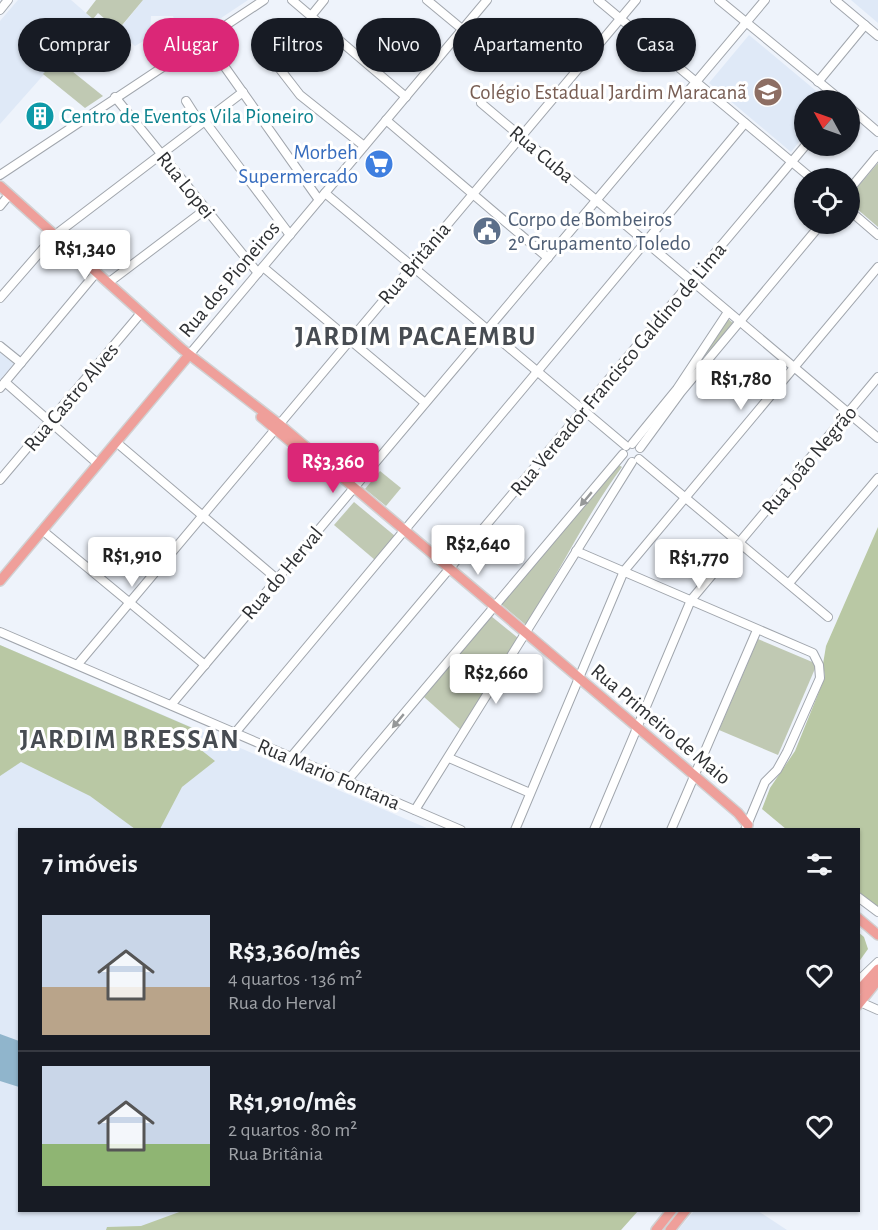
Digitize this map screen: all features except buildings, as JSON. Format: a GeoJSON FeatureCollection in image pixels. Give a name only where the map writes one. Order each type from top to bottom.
{"type":"FeatureCollection","features":[{"type":"Feature","properties":{"kind":"main road","name":"Rua Primeiro de Maio"},"geometry":{"type":"LineString","coordinates":[[0,186],[189,355],[326,467],[492,610],[694,778],[749,828]]}},
{"type":"Feature","properties":{"kind":"main road","name":"Rua dos Pioneiros"},"geometry":{"type":"LineString","coordinates":[[2,575],[189,355]]}},
{"type":"Feature","properties":{"kind":"main road"},"geometry":{"type":"LineString","coordinates":[[860,920],[878,935]]}},
{"type":"Feature","properties":{"kind":"main road"},"geometry":{"type":"LineString","coordinates":[[860,989],[878,969]]}},
{"type":"Feature","properties":{"kind":"main road"},"geometry":{"type":"LineString","coordinates":[[860,1003],[878,980]]}},
{"type":"Feature","properties":{"kind":"main road"},"geometry":{"type":"LineString","coordinates":[[656,1230],[670,1212]]}},
{"type":"Feature","properties":{"kind":"main road"},"geometry":{"type":"LineString","coordinates":[[670,1230],[685,1212]]}},
{"type":"Feature","properties":{"kind":"street"},"geometry":{"type":"LineString","coordinates":[[0,10],[8,0]]}},
{"type":"Feature","properties":{"kind":"street"},"geometry":{"type":"LineString","coordinates":[[237,18],[264,0]]}},
{"type":"Feature","properties":{"kind":"street"},"geometry":{"type":"LineString","coordinates":[[292,0],[406,97]]}},
{"type":"Feature","properties":{"kind":"street"},"geometry":{"type":"LineString","coordinates":[[311,16],[324,0]]}},
{"type":"Feature","properties":{"kind":"street"},"geometry":{"type":"LineString","coordinates":[[427,0],[453,22]]}},
{"type":"Feature","properties":{"kind":"street","name":"Rua dos Pioneiros"},"geometry":{"type":"LineString","coordinates":[[471,18],[487,0]]}},
{"type":"Feature","properties":{"kind":"street"},"geometry":{"type":"LineString","coordinates":[[598,0],[619,18]]}},
{"type":"Feature","properties":{"kind":"street","name":"Rua Britânia"},"geometry":{"type":"LineString","coordinates":[[621,18],[636,0]]}},
{"type":"Feature","properties":{"kind":"street"},"geometry":{"type":"LineString","coordinates":[[719,0],[828,90]]}},
{"type":"Feature","properties":{"kind":"street","name":"Rua do Herval"},"geometry":{"type":"LineString","coordinates":[[171,705],[765,0]]}},
{"type":"Feature","properties":{"kind":"street"},"geometry":{"type":"LineString","coordinates":[[836,0],[878,36]]}},
{"type":"Feature","properties":{"kind":"street","name":"Rua Britânia"},"geometry":{"type":"LineString","coordinates":[[78,664],[616,24]]}},
{"type":"Feature","properties":{"kind":"street"},"geometry":{"type":"LineString","coordinates":[[818,82],[865,25]]}},
{"type":"Feature","properties":{"kind":"street","name":"Rua dos Pioneiros"},"geometry":{"type":"LineString","coordinates":[[189,355],[453,40]]}},
{"type":"Feature","properties":{"kind":"street"},"geometry":{"type":"LineString","coordinates":[[0,175],[154,72]]}},
{"type":"Feature","properties":{"kind":"street"},"geometry":{"type":"LineString","coordinates":[[229,72],[322,197],[412,266],[630,448],[636,460],[686,496],[828,616]]}},
{"type":"Feature","properties":{"kind":"street"},"geometry":{"type":"LineString","coordinates":[[282,72],[300,95],[364,146]]}},
{"type":"Feature","properties":{"kind":"street"},"geometry":{"type":"LineString","coordinates":[[684,72],[798,168]]}},
{"type":"Feature","properties":{"kind":"street"},"geometry":{"type":"LineString","coordinates":[[0,298],[55,235],[243,92]]}},
{"type":"Feature","properties":{"kind":"street","name":"Rua Lopei"},"geometry":{"type":"LineString","coordinates":[[115,97],[206,209],[260,270],[349,339],[425,404]]}},
{"type":"Feature","properties":{"kind":"street"},"geometry":{"type":"LineString","coordinates":[[186,101],[290,235]]}},
{"type":"Feature","properties":{"kind":"street","name":"Rua Cuba"},"geometry":{"type":"LineString","coordinates":[[482,103],[878,438]]}},
{"type":"Feature","properties":{"kind":"street"},"geometry":{"type":"LineString","coordinates":[[860,117],[878,132]]}},
{"type":"Feature","properties":{"kind":"street"},"geometry":{"type":"LineString","coordinates":[[386,120],[548,258]]}},
{"type":"Feature","properties":{"kind":"street"},"geometry":{"type":"LineString","coordinates":[[235,733],[745,123]]}},
{"type":"Feature","properties":{"kind":"street"},"geometry":{"type":"LineString","coordinates":[[860,177],[878,155]]}},
{"type":"Feature","properties":{"kind":"street","name":"Rua Vereador Francisco Galdino de Lima"},"geometry":{"type":"LineString","coordinates":[[291,757],[796,156]]}},
{"type":"Feature","properties":{"kind":"street"},"geometry":{"type":"LineString","coordinates":[[0,206],[9,195]]}},
{"type":"Feature","properties":{"kind":"street"},"geometry":{"type":"LineString","coordinates":[[108,283],[206,209]]}},
{"type":"Feature","properties":{"kind":"street"},"geometry":{"type":"LineString","coordinates":[[860,219],[878,235]]}},
{"type":"Feature","properties":{"kind":"street"},"geometry":{"type":"LineString","coordinates":[[347,781],[679,390],[740,323],[813,234]]}},
{"type":"Feature","properties":{"kind":"street"},"geometry":{"type":"LineString","coordinates":[[516,828],[624,571],[878,267]]}},
{"type":"Feature","properties":{"kind":"street"},"geometry":{"type":"LineString","coordinates":[[96,273],[3,385],[50,421],[98,464]]}},
{"type":"Feature","properties":{"kind":"street"},"geometry":{"type":"LineString","coordinates":[[679,390],[728,312]]}},
{"type":"Feature","properties":{"kind":"street","name":"Rua Castro Alves"},"geometry":{"type":"LineString","coordinates":[[0,480],[141,313]]}},
{"type":"Feature","properties":{"kind":"street"},"geometry":{"type":"LineString","coordinates":[[0,346],[21,363]]}},
{"type":"Feature","properties":{"kind":"street","name":"Rua João Negrão"},"geometry":{"type":"LineString","coordinates":[[595,828],[691,600],[878,377]]}},
{"type":"Feature","properties":{"kind":"street"},"geometry":{"type":"LineString","coordinates":[[116,442],[277,579]]}},
{"type":"Feature","properties":{"kind":"street"},"geometry":{"type":"LineString","coordinates":[[630,448],[627,460],[636,460]]}},
{"type":"Feature","properties":{"kind":"street"},"geometry":{"type":"LineString","coordinates":[[415,810],[636,460]]}},
{"type":"Feature","properties":{"kind":"street"},"geometry":{"type":"LineString","coordinates":[[790,582],[878,478]]}},
{"type":"Feature","properties":{"kind":"street"},"geometry":{"type":"LineString","coordinates":[[42,530],[204,665]]}},
{"type":"Feature","properties":{"kind":"street"},"geometry":{"type":"LineString","coordinates":[[576,552],[813,653],[819,665],[820,678],[787,752],[777,770],[765,782],[749,828]]}},
{"type":"Feature","properties":{"kind":"street"},"geometry":{"type":"LineString","coordinates":[[672,828],[758,630]]}},
{"type":"Feature","properties":{"kind":"street","name":"Rua Mario Fontana"},"geometry":{"type":"LineString","coordinates":[[0,632],[456,828]]}},
{"type":"Feature","properties":{"kind":"street"},"geometry":{"type":"LineString","coordinates":[[449,758],[530,793]]}},
{"type":"Feature","properties":{"kind":"street"},"geometry":{"type":"LineString","coordinates":[[860,898],[878,912]]}},
{"type":"Feature","properties":{"kind":"street"},"geometry":{"type":"LineString","coordinates":[[860,979],[878,962]]}},
{"type":"Feature","properties":{"kind":"street"},"geometry":{"type":"LineString","coordinates":[[860,1004],[878,1010]]}},
{"type":"Feature","properties":{"kind":"shaded area"},"geometry":{"type":"Polygon","coordinates":[[[18,0],[71,0],[92,18],[18,18],[18,72],[46,72],[0,124],[0,21],[18,0]]]}},
{"type":"Feature","properties":{"kind":"shaded area"},"geometry":{"type":"Polygon","coordinates":[[[143,0],[248,0],[221,18],[151,16],[151,18],[143,18],[143,41],[135,46],[131,42],[131,18],[128,18],[143,0]]]}},
{"type":"Feature","properties":{"kind":"shaded area"},"geometry":{"type":"Polygon","coordinates":[[[851,0],[878,0],[878,23],[851,0]]]}},
{"type":"Feature","properties":{"kind":"shaded area","name":"Colégio Estadual Jardim Maracanã"},"geometry":{"type":"Polygon","coordinates":[[[749,35],[815,90],[794,90],[794,148],[791,152],[709,83],[749,35]]]}},
{"type":"Feature","properties":{"kind":"shaded area"},"geometry":{"type":"Polygon","coordinates":[[[0,352],[14,364],[0,380],[0,352]]]}},
{"type":"Feature","properties":{"kind":"shaded area"},"geometry":{"type":"Polygon","coordinates":[[[0,645],[427,828],[18,828],[18,1212],[637,1212],[621,1230],[0,1230],[0,645]]]}},
{"type":"Feature","properties":{"kind":"shaded area"},"geometry":{"type":"Polygon","coordinates":[[[693,1212],[760,1212],[787,1230],[678,1230],[693,1212]]]}},
{"type":"Feature","properties":{"kind":"green space"},"geometry":{"type":"Polygon","coordinates":[[[96,0],[143,0],[128,18],[104,18],[98,13],[92,18],[86,13],[96,0]]]}},
{"type":"Feature","properties":{"kind":"green space"},"geometry":{"type":"Polygon","coordinates":[[[45,72],[73,72],[103,96],[85,108],[43,74],[45,72]]]}},
{"type":"Feature","properties":{"kind":"green space"},"geometry":{"type":"Polygon","coordinates":[[[878,163],[878,227],[860,211],[860,184],[878,163]]]}},
{"type":"Feature","properties":{"kind":"green space"},"geometry":{"type":"Polygon","coordinates":[[[726,317],[733,323],[695,368],[726,317]]]}},
{"type":"Feature","properties":{"kind":"green space"},"geometry":{"type":"Polygon","coordinates":[[[616,463],[622,467],[596,505],[526,625],[501,604],[616,463]]]}},
{"type":"Feature","properties":{"kind":"green space"},"geometry":{"type":"Polygon","coordinates":[[[380,471],[401,488],[386,506],[365,489],[380,471]]]}},
{"type":"Feature","properties":{"kind":"green space"},"geometry":{"type":"Polygon","coordinates":[[[354,502],[395,536],[375,560],[334,525],[354,502]]]}},
{"type":"Feature","properties":{"kind":"green space"},"geometry":{"type":"Polygon","coordinates":[[[878,527],[878,908],[860,893],[860,828],[785,828],[762,809],[770,788],[795,751],[825,677],[823,664],[826,646],[878,527]]]}},
{"type":"Feature","properties":{"kind":"green space"},"geometry":{"type":"Polygon","coordinates":[[[491,616],[518,638],[461,730],[424,697],[491,616]]]}},
{"type":"Feature","properties":{"kind":"green space"},"geometry":{"type":"Polygon","coordinates":[[[758,639],[817,664],[778,755],[719,730],[758,639]]]}},
{"type":"Feature","properties":{"kind":"green space"},"geometry":{"type":"Polygon","coordinates":[[[0,645],[197,730],[191,742],[215,761],[182,787],[161,828],[134,828],[90,796],[21,762],[0,776],[0,645]]]}},
{"type":"Feature","properties":{"kind":"green space"},"geometry":{"type":"Polygon","coordinates":[[[860,934],[864,937],[868,949],[860,960],[860,934]]]}},
{"type":"Feature","properties":{"kind":"green space"},"geometry":{"type":"Polygon","coordinates":[[[179,1212],[637,1212],[621,1230],[106,1230],[107,1227],[141,1226],[179,1212]]]}},
{"type":"Feature","properties":{"kind":"water"},"geometry":{"type":"Polygon","coordinates":[[[0,1034],[18,1041],[18,1087],[0,1081],[0,1034]]]}},
{"type":"Feature","properties":{"kind":"place","name":"Colégio Estadual Jardim Maracanã"},"geometry":{"type":"Point","coordinates":[768,92]}},
{"type":"Feature","properties":{"kind":"place","name":"Centro de Eventos Vila Pioneiro"},"geometry":{"type":"Point","coordinates":[40,116]}},
{"type":"Feature","properties":{"kind":"place","name":"Morbeh Supermercado"},"geometry":{"type":"Point","coordinates":[379,164]}},
{"type":"Feature","properties":{"kind":"place","name":"Corpo de Bombeiros 2º Grupamento Toledo"},"geometry":{"type":"Point","coordinates":[487,231]}},
{"type":"Feature","properties":{"kind":"district","name":"JARDIM PACAEMBU"},"geometry":{"type":"Point","coordinates":[416,336]}},
{"type":"Feature","properties":{"kind":"district","name":"JARDIM BRESSAN"},"geometry":{"type":"Point","coordinates":[130,739]}}]}
